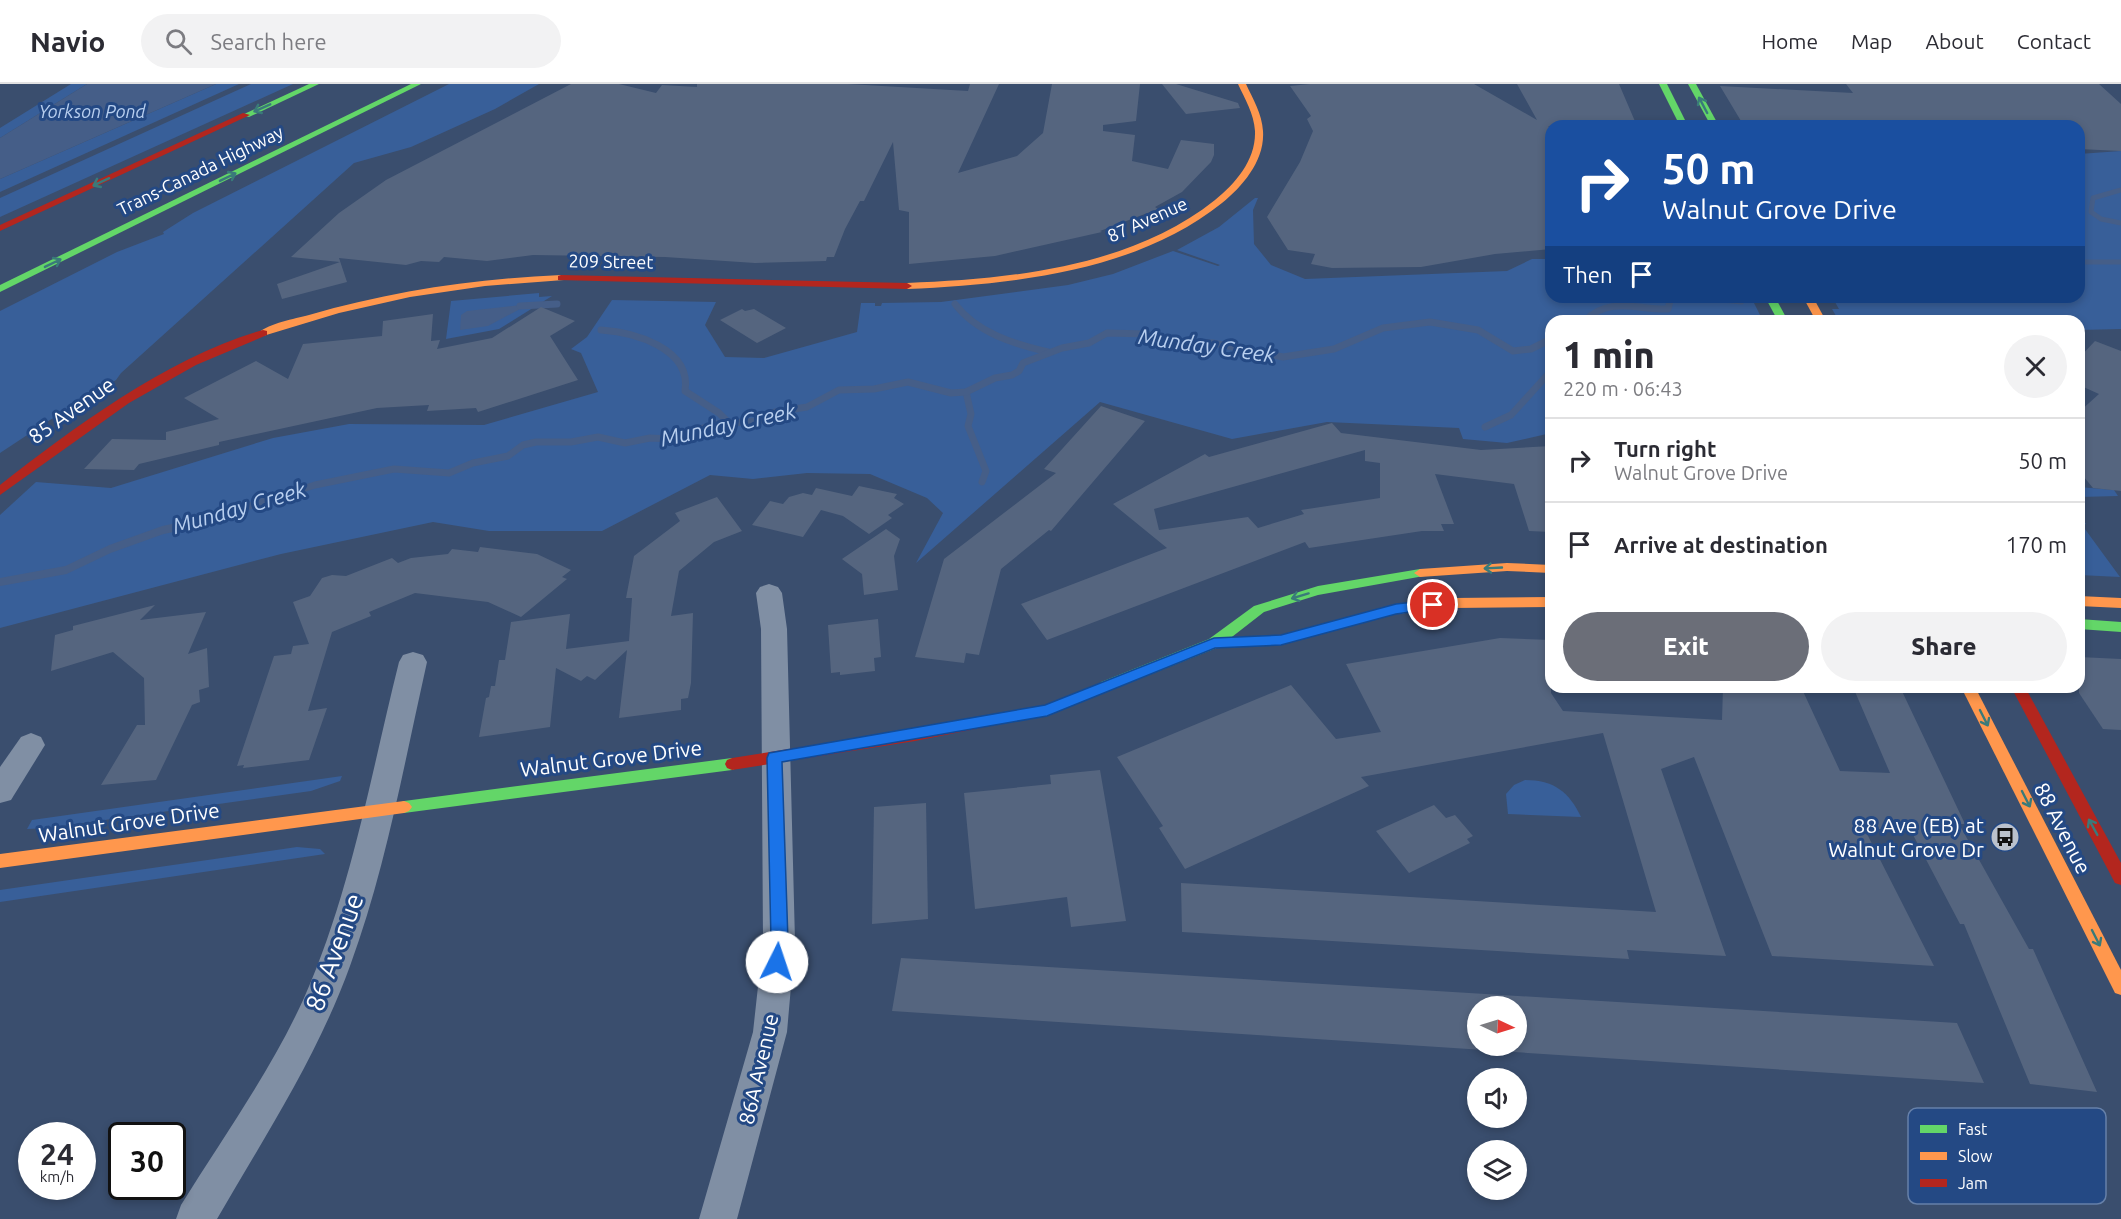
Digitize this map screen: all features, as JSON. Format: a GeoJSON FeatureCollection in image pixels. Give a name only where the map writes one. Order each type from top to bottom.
{"type":"FeatureCollection","features":[{"type":"Feature","properties":{"kind":"main road","name":"Trans-Canada Highway"},"geometry":{"type":"LineString","coordinates":[[0,228],[315,84]]}},
{"type":"Feature","properties":{"kind":"main road","name":"Trans-Canada Highway"},"geometry":{"type":"LineString","coordinates":[[0,289],[417,84]]}},
{"type":"Feature","properties":{"kind":"main road","name":"87 Avenue"},"geometry":{"type":"LineString","coordinates":[[1096,261],[1183,227],[1215,206],[1238,183],[1253,160],[1259,129],[1242,84]]}},
{"type":"Feature","properties":{"kind":"main road"},"geometry":{"type":"LineString","coordinates":[[1663,84],[1681,120]]}},
{"type":"Feature","properties":{"kind":"main road"},"geometry":{"type":"LineString","coordinates":[[1692,84],[1711,120]]}},
{"type":"Feature","properties":{"kind":"main road","name":"209 Street"},"geometry":{"type":"LineString","coordinates":[[141,388],[205,356],[307,318],[389,297],[476,282],[547,278],[615,278],[910,288],[1011,279],[1096,261]]}},
{"type":"Feature","properties":{"kind":"main road","name":"85 Avenue"},"geometry":{"type":"LineString","coordinates":[[0,492],[67,435],[141,388]]}},
{"type":"Feature","properties":{"kind":"main road","name":"Walnut Grove Drive"},"geometry":{"type":"LineString","coordinates":[[0,861],[774,758],[1047,710],[1214,643],[1258,609],[1318,591],[1436,570],[1507,567],[1545,569]]}},
{"type":"Feature","properties":{"kind":"main road"},"geometry":{"type":"LineString","coordinates":[[2085,601],[2121,603]]}},
{"type":"Feature","properties":{"kind":"main road","name":"Walnut Grove Drive"},"geometry":{"type":"LineString","coordinates":[[1214,643],[1281,640],[1396,609],[1452,603],[1545,602]]}},
{"type":"Feature","properties":{"kind":"main road"},"geometry":{"type":"LineString","coordinates":[[2085,625],[2121,627]]}},
{"type":"Feature","properties":{"kind":"main road"},"geometry":{"type":"LineString","coordinates":[[2085,628],[2098,626]]}},
{"type":"Feature","properties":{"kind":"main road","name":"88 Avenue"},"geometry":{"type":"LineString","coordinates":[[1971,693],[2121,987]]}},
{"type":"Feature","properties":{"kind":"main road","name":"88 Avenue"},"geometry":{"type":"LineString","coordinates":[[2021,693],[2121,878]]}},
{"type":"Feature","properties":{"kind":"street","name":"86A Avenue"},"geometry":{"type":"LineString","coordinates":[[718,1219],[770,1032],[779,941],[774,758],[774,629],[769,593]]}},
{"type":"Feature","properties":{"kind":"street","name":"86 Avenue"},"geometry":{"type":"LineString","coordinates":[[195,1219],[291,1057],[317,1006],[343,939],[413,662]]}},
{"type":"Feature","properties":{"kind":"street"},"geometry":{"type":"LineString","coordinates":[[0,791],[31,745]]}},
{"type":"Feature","properties":{"kind":"shaded area"},"geometry":{"type":"Polygon","coordinates":[[[71,84],[87,84],[0,138],[0,128],[71,84]]]}},
{"type":"Feature","properties":{"kind":"shaded area"},"geometry":{"type":"Polygon","coordinates":[[[216,84],[239,84],[0,192],[0,179],[216,84]]]}},
{"type":"Feature","properties":{"kind":"shaded area"},"geometry":{"type":"Polygon","coordinates":[[[251,84],[293,84],[0,217],[0,198],[251,84]]]}},
{"type":"Feature","properties":{"kind":"shaded area"},"geometry":{"type":"Polygon","coordinates":[[[449,84],[539,84],[495,109],[411,147],[354,163],[121,373],[116,380],[0,453],[0,311],[117,252],[164,234],[163,232],[193,213],[449,84]]]}},
{"type":"Feature","properties":{"kind":"shaded area"},"geometry":{"type":"Polygon","coordinates":[[[2121,151],[2121,329],[2085,330],[2085,315],[1836,315],[1832,309],[1839,309],[1836,303],[2085,303],[2085,154],[2121,151]]]}},
{"type":"Feature","properties":{"kind":"shaded area"},"geometry":{"type":"Polygon","coordinates":[[[1258,198],[1253,210],[1254,244],[1271,265],[1305,279],[1507,271],[1532,259],[1545,259],[1545,303],[1754,303],[1760,315],[1545,315],[1545,434],[1507,443],[1463,439],[1459,428],[1327,422],[1232,439],[1100,402],[916,563],[943,513],[927,498],[870,474],[807,473],[753,479],[710,475],[602,531],[489,531],[433,522],[281,554],[0,628],[0,515],[36,482],[111,488],[273,438],[349,424],[484,425],[598,392],[581,353],[571,349],[587,337],[612,300],[716,302],[705,325],[725,357],[764,358],[857,332],[861,303],[875,303],[875,306],[881,306],[882,303],[941,302],[1068,285],[1113,274],[1173,251],[1218,266],[1220,265],[1177,250],[1219,227],[1258,198]]]}},
{"type":"Feature","properties":{"kind":"shaded area"},"geometry":{"type":"Polygon","coordinates":[[[539,293],[539,297],[552,296],[499,329],[446,339],[451,301],[539,293]]]}},
{"type":"Feature","properties":{"kind":"shaded area"},"geometry":{"type":"Polygon","coordinates":[[[2085,488],[2114,490],[2118,496],[2085,497],[2085,488]]]}},
{"type":"Feature","properties":{"kind":"shaded area"},"geometry":{"type":"Polygon","coordinates":[[[2085,529],[2120,577],[2085,575],[2085,529]]]}},
{"type":"Feature","properties":{"kind":"shaded area"},"geometry":{"type":"Polygon","coordinates":[[[342,776],[340,781],[311,791],[27,829],[32,820],[342,776]]]}},
{"type":"Feature","properties":{"kind":"shaded area"},"geometry":{"type":"Polygon","coordinates":[[[1525,780],[1544,782],[1559,789],[1566,794],[1581,817],[1508,814],[1506,794],[1514,785],[1525,780]]]}},
{"type":"Feature","properties":{"kind":"shaded area"},"geometry":{"type":"Polygon","coordinates":[[[297,847],[320,849],[325,854],[0,902],[0,890],[297,847]]]}},
{"type":"Feature","properties":{"kind":"water","name":"Yorkson Pond"},"geometry":{"type":"Polygon","coordinates":[[[87,84],[216,84],[0,179],[0,138],[87,84]]]}},
{"type":"Feature","properties":{"kind":"water"},"geometry":{"type":"Polygon","coordinates":[[[521,305],[520,309],[488,326],[460,330],[461,315],[467,311],[521,305]]]}},
{"type":"Feature","properties":{"kind":"building"},"geometry":{"type":"Polygon","coordinates":[[[571,84],[619,84],[656,93],[662,85],[697,87],[697,84],[848,84],[968,91],[970,84],[999,84],[958,173],[1017,156],[1043,133],[1052,84],[1140,84],[1136,121],[1103,125],[1103,131],[1135,135],[1132,161],[1168,169],[1181,140],[1214,144],[1214,155],[1211,162],[1182,192],[1155,207],[1158,209],[1100,231],[1102,232],[995,256],[909,264],[909,212],[899,210],[893,142],[864,201],[860,201],[845,229],[834,257],[827,257],[826,261],[755,263],[665,257],[533,255],[487,261],[444,257],[439,262],[421,261],[406,265],[339,258],[347,282],[282,299],[277,284],[340,262],[291,257],[339,213],[386,180],[571,84]]]}},
{"type":"Feature","properties":{"kind":"building"},"geometry":{"type":"Polygon","coordinates":[[[1162,84],[1176,84],[1238,103],[1240,108],[1186,114],[1162,84]]]}},
{"type":"Feature","properties":{"kind":"building"},"geometry":{"type":"Polygon","coordinates":[[[1474,84],[1537,120],[1517,84],[1619,84],[1634,120],[1545,120],[1545,250],[1495,254],[1421,267],[1332,268],[1311,264],[1315,254],[1288,250],[1267,217],[1300,162],[1313,131],[1307,119],[1311,116],[1290,86],[1474,84]]]}},
{"type":"Feature","properties":{"kind":"building"},"geometry":{"type":"Polygon","coordinates":[[[1846,84],[2099,84],[2121,104],[2121,151],[2085,149],[2085,120],[1740,120],[1720,86],[1853,93],[1846,84]]]}},
{"type":"Feature","properties":{"kind":"building"},"geometry":{"type":"Polygon","coordinates":[[[541,307],[575,321],[550,336],[578,380],[478,412],[476,408],[427,411],[429,405],[377,408],[219,442],[219,445],[139,464],[134,470],[84,469],[112,439],[166,440],[166,432],[219,419],[184,398],[256,361],[288,379],[303,344],[382,336],[383,321],[433,314],[431,341],[440,340],[437,349],[492,338],[541,307]]]}},
{"type":"Feature","properties":{"kind":"building"},"geometry":{"type":"Polygon","coordinates":[[[742,309],[745,311],[754,309],[786,328],[757,343],[720,320],[742,309]]]}},
{"type":"Feature","properties":{"kind":"building"},"geometry":{"type":"Polygon","coordinates":[[[2095,341],[2121,351],[2121,491],[2093,488],[2085,478],[2085,407],[2099,394],[2085,388],[2085,352],[2095,341]]]}},
{"type":"Feature","properties":{"kind":"building"},"geometry":{"type":"Polygon","coordinates":[[[1101,406],[1145,421],[1051,531],[1049,530],[1001,569],[979,655],[966,653],[964,663],[915,657],[944,559],[1056,473],[1044,469],[1101,406]]]}},
{"type":"Feature","properties":{"kind":"building"},"geometry":{"type":"Polygon","coordinates":[[[1332,423],[1341,433],[1481,450],[1545,446],[1545,532],[1529,531],[1514,484],[1435,474],[1454,524],[1441,524],[1444,531],[1422,531],[1309,548],[1305,542],[1047,640],[1021,604],[1167,548],[1113,504],[1205,454],[1209,457],[1332,423]],[[1365,450],[1154,509],[1159,530],[1248,517],[1258,528],[1304,514],[1301,510],[1380,498],[1380,463],[1365,461],[1365,450]]]}},
{"type":"Feature","properties":{"kind":"building"},"geometry":{"type":"Polygon","coordinates":[[[859,486],[897,494],[894,498],[904,504],[888,515],[892,518],[869,534],[843,516],[821,510],[803,537],[752,525],[770,501],[783,504],[789,497],[803,493],[812,495],[816,488],[852,496],[859,486]]]}},
{"type":"Feature","properties":{"kind":"building"},"geometry":{"type":"Polygon","coordinates":[[[717,497],[742,531],[714,542],[679,571],[671,616],[693,613],[691,683],[688,698],[681,699],[681,710],[619,718],[627,650],[595,680],[587,676],[581,681],[556,668],[550,727],[479,737],[486,698],[489,697],[491,686],[495,686],[499,660],[505,660],[511,622],[570,614],[566,649],[629,641],[632,598],[626,598],[634,556],[680,521],[675,513],[717,497]]]}},
{"type":"Feature","properties":{"kind":"building"},"geometry":{"type":"Polygon","coordinates":[[[886,529],[900,539],[894,556],[898,590],[864,595],[862,574],[842,559],[886,529]]]}},
{"type":"Feature","properties":{"kind":"building"},"geometry":{"type":"Polygon","coordinates":[[[480,547],[537,554],[571,570],[562,577],[567,579],[521,617],[488,602],[415,593],[369,612],[371,616],[332,632],[308,711],[327,708],[309,760],[243,768],[244,765],[237,766],[274,656],[291,654],[293,646],[309,644],[293,602],[310,596],[322,578],[332,575],[346,576],[392,558],[398,563],[411,558],[448,554],[452,549],[478,552],[480,547]]]}},
{"type":"Feature","properties":{"kind":"building"},"geometry":{"type":"Polygon","coordinates":[[[155,605],[140,620],[206,612],[188,654],[207,648],[209,687],[199,690],[200,702],[192,705],[156,780],[101,785],[137,725],[145,725],[144,678],[113,652],[51,671],[55,635],[73,630],[73,626],[155,605]]]}},
{"type":"Feature","properties":{"kind":"building"},"geometry":{"type":"Polygon","coordinates":[[[878,619],[881,657],[874,658],[875,671],[840,675],[840,672],[831,673],[828,625],[878,619]]]}},
{"type":"Feature","properties":{"kind":"building"},"geometry":{"type":"Polygon","coordinates":[[[1500,638],[1545,640],[1545,693],[1551,693],[1563,711],[1722,720],[1723,693],[1804,693],[1840,771],[1890,773],[1856,693],[1903,693],[1965,824],[1959,824],[2029,949],[2033,949],[2097,1092],[2030,1084],[1964,924],[1960,924],[1911,831],[1864,828],[1934,966],[1772,956],[1694,757],[1661,769],[1726,956],[1627,950],[1629,959],[1182,932],[1181,883],[1656,912],[1603,733],[1361,777],[1369,786],[1185,869],[1159,828],[1163,826],[1117,757],[1291,685],[1336,739],[1381,732],[1346,664],[1500,638]]]}},
{"type":"Feature","properties":{"kind":"building"},"geometry":{"type":"Polygon","coordinates":[[[2085,657],[2121,659],[2121,730],[2103,729],[2079,693],[2085,693],[2085,657]]]}},
{"type":"Feature","properties":{"kind":"building"},"geometry":{"type":"Polygon","coordinates":[[[1100,770],[1126,921],[1071,927],[1067,897],[975,909],[964,793],[1051,784],[1050,775],[1100,770]]]}},
{"type":"Feature","properties":{"kind":"building"},"geometry":{"type":"Polygon","coordinates":[[[926,803],[928,919],[872,924],[874,807],[926,803]]]}},
{"type":"Feature","properties":{"kind":"building"},"geometry":{"type":"Polygon","coordinates":[[[1434,805],[1446,818],[1455,815],[1473,836],[1467,839],[1470,843],[1409,873],[1376,831],[1434,805]]]}},
{"type":"Feature","properties":{"kind":"building"},"geometry":{"type":"Polygon","coordinates":[[[901,958],[1518,996],[1467,996],[1467,1049],[892,1011],[901,958]]]}},
{"type":"Feature","properties":{"kind":"building"},"geometry":{"type":"Polygon","coordinates":[[[1527,997],[1957,1023],[1984,1083],[1527,1053],[1527,997]]]}},
{"type":"Feature","properties":{"kind":"waterway","name":"Munday Creek"},"geometry":{"type":"LineString","coordinates":[[2121,190],[2093,198],[2091,212],[2101,219],[2121,223]]}},
{"type":"Feature","properties":{"kind":"waterway","name":"Munday Creek"},"geometry":{"type":"LineString","coordinates":[[2085,262],[2121,262]]}},
{"type":"Feature","properties":{"kind":"waterway","name":"Munday Creek"},"geometry":{"type":"LineString","coordinates":[[1592,315],[1613,306],[1668,309],[1670,303]]}},
{"type":"Feature","properties":{"kind":"waterway"},"geometry":{"type":"LineString","coordinates":[[520,306],[557,304]]}},
{"type":"Feature","properties":{"kind":"waterway"},"geometry":{"type":"LineString","coordinates":[[955,304],[974,323],[985,330],[1009,341],[1048,352]]}},
{"type":"Feature","properties":{"kind":"waterway","name":"Munday Creek"},"geometry":{"type":"LineString","coordinates":[[966,392],[995,378],[1012,375],[1019,371],[1023,363],[1062,348],[1089,343],[1107,333],[1147,334],[1165,342],[1213,343],[1283,357],[1334,349],[1383,328],[1430,322],[1478,330],[1513,351],[1531,349],[1545,342]]}},
{"type":"Feature","properties":{"kind":"waterway"},"geometry":{"type":"LineString","coordinates":[[601,330],[629,334],[658,345],[670,353],[685,376],[685,391],[719,413],[729,423]]}},
{"type":"Feature","properties":{"kind":"waterway"},"geometry":{"type":"LineString","coordinates":[[1485,427],[1511,415],[1545,378]]}},
{"type":"Feature","properties":{"kind":"waterway","name":"Munday Creek"},"geometry":{"type":"LineString","coordinates":[[729,423],[759,421],[775,412],[807,407],[839,390],[874,389],[908,382],[951,393],[966,392]]}},
{"type":"Feature","properties":{"kind":"waterway"},"geometry":{"type":"LineString","coordinates":[[966,392],[971,414],[968,426],[986,471],[982,482]]}},
{"type":"Feature","properties":{"kind":"waterway","name":"Munday Creek"},"geometry":{"type":"LineString","coordinates":[[199,522],[315,485],[394,469],[449,473],[473,463],[508,456],[523,445],[536,442],[571,442],[598,437],[625,443],[650,438],[670,439],[715,424],[729,423]]}},
{"type":"Feature","properties":{"kind":"waterway","name":"Munday Creek"},"geometry":{"type":"LineString","coordinates":[[0,582],[66,570],[110,549],[163,530],[206,521]]}},
{"type":"Feature","properties":{"kind":"traffic: fast"},"geometry":{"type":"LineString","coordinates":[[246,115],[315,84]]}},
{"type":"Feature","properties":{"kind":"traffic: fast"},"geometry":{"type":"LineString","coordinates":[[0,289],[417,84]]}},
{"type":"Feature","properties":{"kind":"traffic: fast"},"geometry":{"type":"LineString","coordinates":[[1663,84],[1681,120]]}},
{"type":"Feature","properties":{"kind":"traffic: fast"},"geometry":{"type":"LineString","coordinates":[[1692,84],[1712,120]]}},
{"type":"Feature","properties":{"kind":"traffic: fast"},"geometry":{"type":"LineString","coordinates":[[1773,303],[1780,315]]}},
{"type":"Feature","properties":{"kind":"traffic: fast"},"geometry":{"type":"LineString","coordinates":[[1106,686],[1214,643],[1259,609],[1318,591],[1420,573]]}},
{"type":"Feature","properties":{"kind":"traffic: fast"},"geometry":{"type":"LineString","coordinates":[[2085,624],[2121,627]]}},
{"type":"Feature","properties":{"kind":"traffic: fast"},"geometry":{"type":"LineString","coordinates":[[404,807],[732,764]]}},
{"type":"Feature","properties":{"kind":"traffic: slow"},"geometry":{"type":"LineString","coordinates":[[907,286],[988,280],[1078,265],[1122,252],[1163,236],[1200,216],[1236,185],[1251,164],[1257,148],[1259,140],[1257,119],[1242,84]]}},
{"type":"Feature","properties":{"kind":"traffic: slow"},"geometry":{"type":"LineString","coordinates":[[263,333],[336,310],[410,294],[485,283],[561,278]]}},
{"type":"Feature","properties":{"kind":"traffic: slow"},"geometry":{"type":"LineString","coordinates":[[1811,303],[1818,315]]}},
{"type":"Feature","properties":{"kind":"traffic: slow"},"geometry":{"type":"LineString","coordinates":[[1420,573],[1507,567],[1545,569]]}},
{"type":"Feature","properties":{"kind":"traffic: slow"},"geometry":{"type":"LineString","coordinates":[[2085,601],[2121,603]]}},
{"type":"Feature","properties":{"kind":"traffic: slow"},"geometry":{"type":"LineString","coordinates":[[1214,643],[1281,640],[1396,609],[1452,603],[1545,602]]}},
{"type":"Feature","properties":{"kind":"traffic: slow"},"geometry":{"type":"LineString","coordinates":[[1971,693],[2121,987]]}},
{"type":"Feature","properties":{"kind":"traffic: slow"},"geometry":{"type":"LineString","coordinates":[[0,861],[404,807]]}},
{"type":"Feature","properties":{"kind":"traffic: jam"},"geometry":{"type":"LineString","coordinates":[[0,228],[246,115]]}},
{"type":"Feature","properties":{"kind":"traffic: jam"},"geometry":{"type":"LineString","coordinates":[[561,278],[907,286]]}},
{"type":"Feature","properties":{"kind":"traffic: jam"},"geometry":{"type":"LineString","coordinates":[[0,491],[61,444],[125,400],[192,363],[263,333]]}},
{"type":"Feature","properties":{"kind":"traffic: jam"},"geometry":{"type":"LineString","coordinates":[[732,764],[915,735],[1046,710],[1106,686]]}},
{"type":"Feature","properties":{"kind":"traffic: jam"},"geometry":{"type":"LineString","coordinates":[[2021,693],[2121,878]]}},
{"type":"Feature","properties":{"kind":"place","name":"88 Ave (EB) at Walnut Grove Dr"},"geometry":{"type":"Point","coordinates":[2005,837]}},
{"type":"Feature","properties":{"kind":"route"},"geometry":{"type":"LineString","coordinates":[[777,962],[779,941],[774,758],[1047,710],[1214,643],[1281,640],[1396,609],[1433,605]]}}]}
